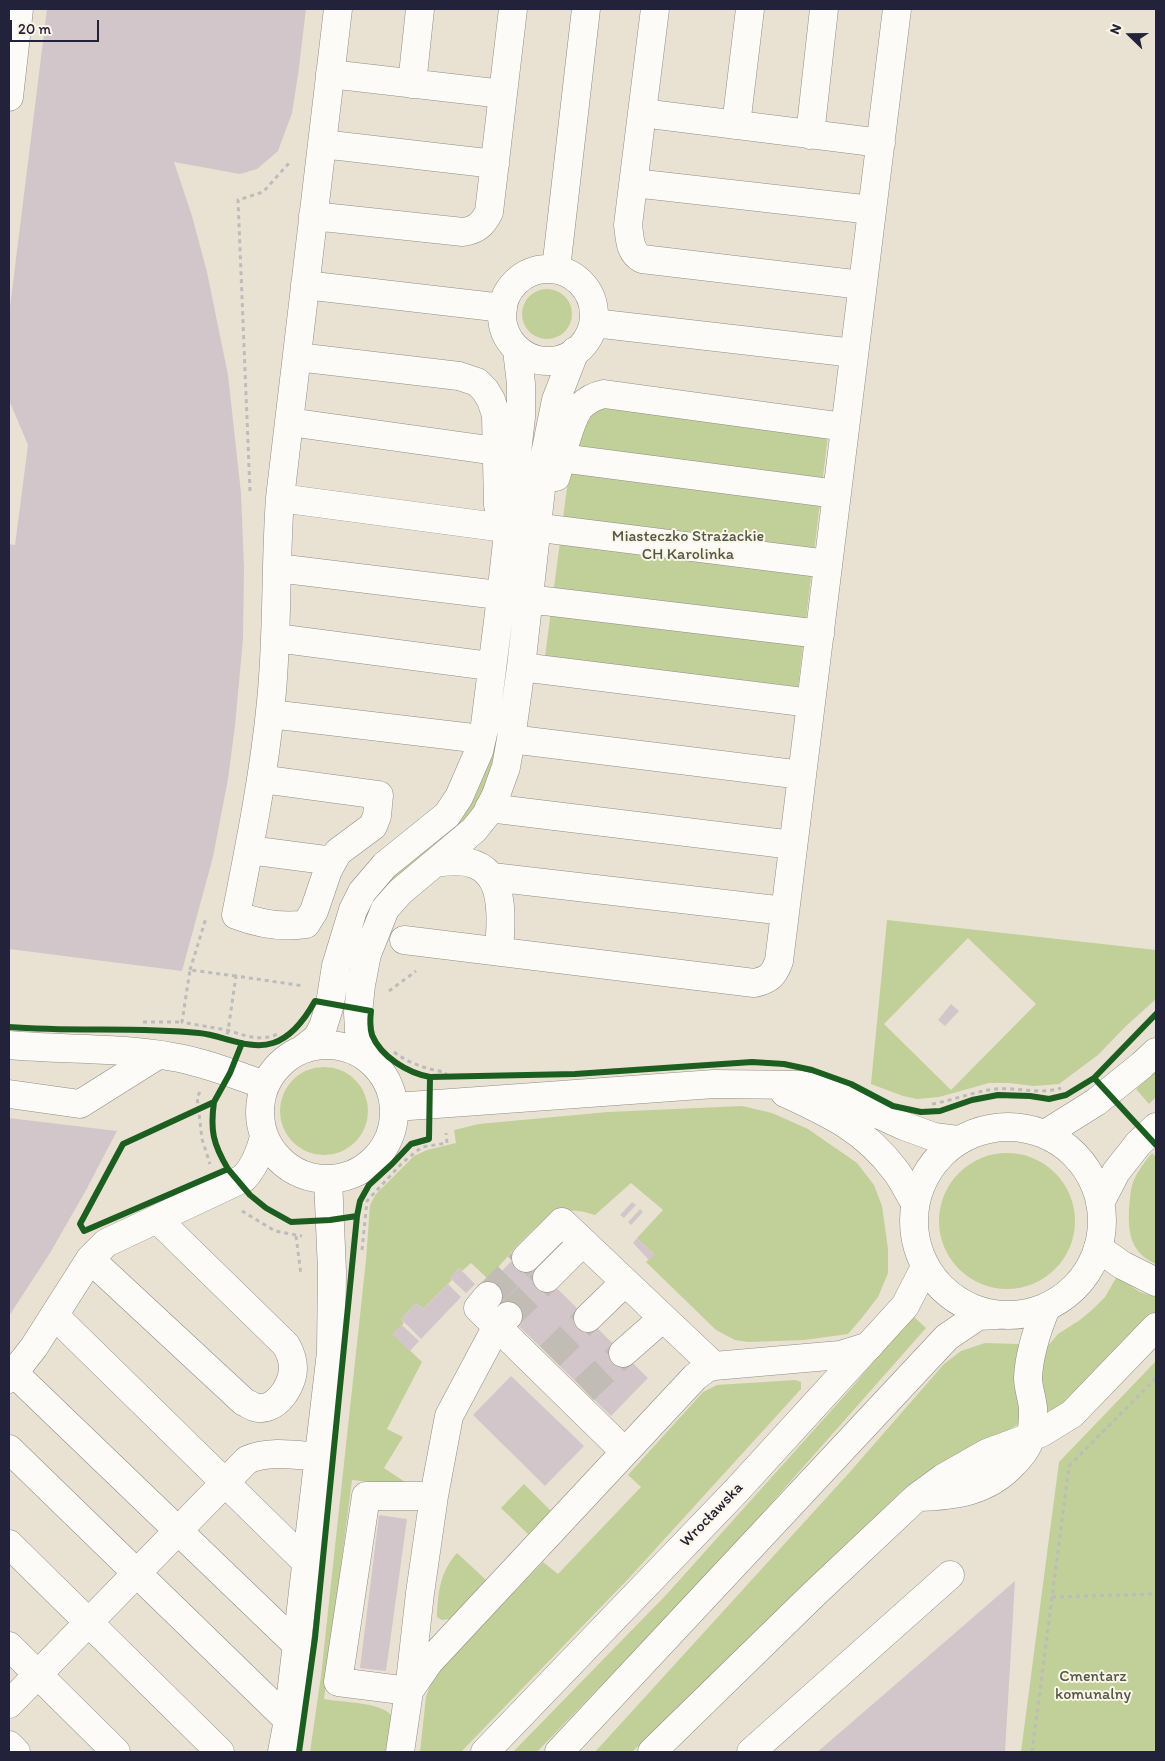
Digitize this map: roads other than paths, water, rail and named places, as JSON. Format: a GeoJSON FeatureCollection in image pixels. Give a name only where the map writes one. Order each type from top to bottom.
{"type":"FeatureCollection","features":[{"type":"Feature","properties":{"kind":"street"},"geometry":{"type":"LineString","coordinates":[[9,97],[19,9]]}},
{"type":"Feature","properties":{"kind":"street"},"geometry":{"type":"LineString","coordinates":[[262,779],[379,795],[377,816],[373,826],[338,852],[328,870],[314,911],[306,924],[294,926],[250,920],[236,915],[262,779],[270,714],[276,638],[280,498],[338,9]]}},
{"type":"Feature","properties":{"kind":"street"},"geometry":{"type":"LineString","coordinates":[[412,84],[420,9]]}},
{"type":"Feature","properties":{"kind":"street"},"geometry":{"type":"LineString","coordinates":[[314,216],[463,232],[473,230],[484,223],[490,212],[513,9]]}},
{"type":"Feature","properties":{"kind":"street"},"geometry":{"type":"LineString","coordinates":[[556,269],[586,9]]}},
{"type":"Feature","properties":{"kind":"street"},"geometry":{"type":"LineString","coordinates":[[655,9],[628,225],[630,245],[635,255],[642,259],[862,286]]}},
{"type":"Feature","properties":{"kind":"street"},"geometry":{"type":"LineString","coordinates":[[736,125],[750,9]]}},
{"type":"Feature","properties":{"kind":"street"},"geometry":{"type":"LineString","coordinates":[[810,135],[824,9]]}},
{"type":"Feature","properties":{"kind":"street"},"geometry":{"type":"LineString","coordinates":[[417,942],[754,983],[772,977],[776,970],[779,961],[898,9]]}},
{"type":"Feature","properties":{"kind":"street"},"geometry":{"type":"LineString","coordinates":[[330,74],[503,94]]}},
{"type":"Feature","properties":{"kind":"street"},"geometry":{"type":"LineString","coordinates":[[642,113],[880,143]]}},
{"type":"Feature","properties":{"kind":"street"},"geometry":{"type":"LineString","coordinates":[[322,144],[495,164]]}},
{"type":"Feature","properties":{"kind":"street"},"geometry":{"type":"LineString","coordinates":[[634,183],[872,210]]}},
{"type":"Feature","properties":{"kind":"street"},"geometry":{"type":"LineString","coordinates":[[556,269],[572,276],[584,286],[592,303],[594,323],[586,342],[568,357],[552,361],[533,359],[517,350],[508,337],[502,317],[503,308],[510,289],[523,276],[537,270],[556,269]]}},
{"type":"Feature","properties":{"kind":"street"},"geometry":{"type":"LineString","coordinates":[[305,285],[503,308]]}},
{"type":"Feature","properties":{"kind":"street"},"geometry":{"type":"LineString","coordinates":[[594,323],[854,353]]}},
{"type":"Feature","properties":{"kind":"street"},"geometry":{"type":"LineString","coordinates":[[381,1054],[379,1068],[388,1082],[394,1107],[393,1129],[383,1149],[368,1165],[349,1176],[328,1180],[304,1175],[291,1169],[273,1153],[264,1137],[260,1120],[260,1103],[265,1085],[274,1069],[287,1057],[296,1042],[317,1038],[323,1027],[345,934],[353,910],[362,892],[385,865],[447,815],[459,797],[478,751],[485,725],[502,595],[521,416],[521,384],[517,350]]}},
{"type":"Feature","properties":{"kind":"street"},"geometry":{"type":"LineString","coordinates":[[381,1054],[359,1030],[358,1013],[367,954],[385,909],[400,892],[474,830],[496,795],[506,767],[512,739],[521,668],[545,454],[556,400],[575,351]]}},
{"type":"Feature","properties":{"kind":"street"},"geometry":{"type":"LineString","coordinates":[[297,356],[460,376],[477,382],[491,400],[496,415],[497,526],[467,780]]}},
{"type":"Feature","properties":{"kind":"street"},"geometry":{"type":"LineString","coordinates":[[533,557],[561,458],[579,409],[597,395],[604,394],[845,427]]}},
{"type":"Feature","properties":{"kind":"street"},"geometry":{"type":"LineString","coordinates":[[289,422],[496,451]]}},
{"type":"Feature","properties":{"kind":"street"},"geometry":{"type":"LineString","coordinates":[[561,458],[837,494]]}},
{"type":"Feature","properties":{"kind":"street"},"geometry":{"type":"LineString","coordinates":[[280,498],[497,526]]}},
{"type":"Feature","properties":{"kind":"street"},"geometry":{"type":"LineString","coordinates":[[541,528],[828,564]]}},
{"type":"Feature","properties":{"kind":"street"},"geometry":{"type":"LineString","coordinates":[[277,568],[490,594]]}},
{"type":"Feature","properties":{"kind":"street"},"geometry":{"type":"LineString","coordinates":[[528,600],[820,634]]}},
{"type":"Feature","properties":{"kind":"street"},"geometry":{"type":"LineString","coordinates":[[276,638],[482,665]]}},
{"type":"Feature","properties":{"kind":"street"},"geometry":{"type":"LineString","coordinates":[[521,668],[811,703]]}},
{"type":"Feature","properties":{"kind":"street"},"geometry":{"type":"LineString","coordinates":[[270,714],[473,738]]}},
{"type":"Feature","properties":{"kind":"street"},"geometry":{"type":"LineString","coordinates":[[512,739],[802,774]]}},
{"type":"Feature","properties":{"kind":"street"},"geometry":{"type":"LineString","coordinates":[[489,808],[793,846]]}},
{"type":"Feature","properties":{"kind":"street"},"geometry":{"type":"LineString","coordinates":[[249,850],[333,862]]}},
{"type":"Feature","properties":{"kind":"street"},"geometry":{"type":"LineString","coordinates":[[435,863],[453,860],[468,862],[492,877],[497,886],[500,900],[499,951]]}},
{"type":"Feature","properties":{"kind":"street"},"geometry":{"type":"LineString","coordinates":[[492,877],[785,911]]}},
{"type":"Feature","properties":{"kind":"street"},"geometry":{"type":"LineString","coordinates":[[155,1042],[175,1057],[265,1085]]}},
{"type":"Feature","properties":{"kind":"street"},"geometry":{"type":"LineString","coordinates":[[9,1044],[50,1048],[131,1051],[155,1042]]}},
{"type":"Feature","properties":{"kind":"street"},"geometry":{"type":"LineString","coordinates":[[9,1094],[80,1104],[155,1042]]}},
{"type":"Feature","properties":{"kind":"street"},"geometry":{"type":"LineString","coordinates":[[296,1042],[331,1044],[381,1054]]}},
{"type":"Feature","properties":{"kind":"street"},"geometry":{"type":"LineString","coordinates":[[1045,1134],[1096,1102],[1156,1052]]}},
{"type":"Feature","properties":{"kind":"street"},"geometry":{"type":"LineString","coordinates":[[394,1107],[440,1095],[714,1084],[802,1085],[827,1091],[904,1126],[934,1137],[958,1140]]}},
{"type":"Feature","properties":{"kind":"street"},"geometry":{"type":"LineString","coordinates":[[768,1085],[844,1122],[872,1143],[896,1171],[915,1204]]}},
{"type":"Feature","properties":{"kind":"street"},"geometry":{"type":"LineString","coordinates":[[558,1752],[947,1337],[978,1316],[1014,1315],[1046,1308],[1060,1300],[1083,1277],[1092,1263],[1101,1233],[1100,1203],[1096,1186],[1087,1169],[1075,1155],[1061,1143],[1031,1129],[1001,1126],[972,1133],[958,1140],[938,1157],[930,1167],[923,1178],[915,1204],[914,1236],[925,1266],[935,1281],[948,1294],[963,1304],[979,1311],[997,1315]]}},
{"type":"Feature","properties":{"kind":"street"},"geometry":{"type":"LineString","coordinates":[[1100,1203],[1116,1172],[1138,1144],[1156,1127]]}},
{"type":"Feature","properties":{"kind":"street"},"geometry":{"type":"LineString","coordinates":[[264,1137],[260,1154],[253,1168],[244,1178],[106,1243],[90,1259],[71,1287],[55,1316],[29,1354],[11,1376],[177,1530],[296,1645]]}},
{"type":"Feature","properties":{"kind":"street"},"geometry":{"type":"LineString","coordinates":[[282,1752],[288,1720],[331,1352],[328,1180]]}},
{"type":"Feature","properties":{"kind":"street"},"geometry":{"type":"LineString","coordinates":[[90,1259],[244,1402],[254,1407],[266,1408],[276,1402],[285,1393],[292,1378],[291,1354],[286,1346],[157,1219]]}},
{"type":"Feature","properties":{"kind":"street"},"geometry":{"type":"LineString","coordinates":[[526,1258],[562,1222],[714,1366]]}},
{"type":"Feature","properties":{"kind":"street"},"geometry":{"type":"LineString","coordinates":[[547,1278],[583,1242]]}},
{"type":"Feature","properties":{"kind":"street"},"geometry":{"type":"LineString","coordinates":[[1098,1248],[1122,1266],[1156,1282]]}},
{"type":"Feature","properties":{"kind":"street","name":"Wrocławska"},"geometry":{"type":"LineString","coordinates":[[485,1752],[737,1490],[869,1346],[905,1306],[925,1266]]}},
{"type":"Feature","properties":{"kind":"street"},"geometry":{"type":"LineString","coordinates":[[588,1318],[625,1282]]}},
{"type":"Feature","properties":{"kind":"street"},"geometry":{"type":"LineString","coordinates":[[652,1752],[815,1593],[917,1497],[943,1496],[972,1491],[990,1484],[1008,1470],[1021,1456],[1031,1436],[1033,1410],[1028,1378],[1032,1350],[1046,1308]]}},
{"type":"Feature","properties":{"kind":"street"},"geometry":{"type":"LineString","coordinates":[[400,1752],[434,1496],[449,1416],[493,1312],[579,1395],[624,1451]]}},
{"type":"Feature","properties":{"kind":"street"},"geometry":{"type":"LineString","coordinates":[[55,1316],[306,1562]]}},
{"type":"Feature","properties":{"kind":"street"},"geometry":{"type":"LineString","coordinates":[[623,1353],[664,1318]]}},
{"type":"Feature","properties":{"kind":"street"},"geometry":{"type":"LineString","coordinates":[[1031,1436],[1040,1433],[1072,1414],[1156,1327]]}},
{"type":"Feature","properties":{"kind":"street"},"geometry":{"type":"LineString","coordinates":[[409,1691],[429,1662],[624,1451],[695,1377],[707,1368],[840,1355],[869,1346]]}},
{"type":"Feature","properties":{"kind":"street"},"geometry":{"type":"LineString","coordinates":[[9,1449],[288,1720]]}},
{"type":"Feature","properties":{"kind":"street"},"geometry":{"type":"LineString","coordinates":[[9,1704],[247,1460],[262,1454],[319,1457]]}},
{"type":"Feature","properties":{"kind":"street"},"geometry":{"type":"LineString","coordinates":[[409,1691],[338,1682],[366,1496],[434,1496]]}},
{"type":"Feature","properties":{"kind":"street"},"geometry":{"type":"LineString","coordinates":[[9,1544],[220,1752]]}},
{"type":"Feature","properties":{"kind":"street"},"geometry":{"type":"LineString","coordinates":[[751,1752],[950,1575]]}},
{"type":"Feature","properties":{"kind":"street"},"geometry":{"type":"LineString","coordinates":[[9,1646],[116,1752]]}},
{"type":"Feature","properties":{"kind":"street"},"geometry":{"type":"LineString","coordinates":[[9,1745],[16,1752]]}},
{"type":"Feature","properties":{"kind":"tunnel"},"geometry":{"type":"LineString","coordinates":[[488,1296],[526,1258]]}},
{"type":"Feature","properties":{"kind":"tunnel"},"geometry":{"type":"LineString","coordinates":[[508,1316],[547,1278]]}},
{"type":"Feature","properties":{"kind":"tunnel"},"geometry":{"type":"LineString","coordinates":[[550,1356],[588,1318]]}},
{"type":"Feature","properties":{"kind":"tunnel"},"geometry":{"type":"LineString","coordinates":[[584,1390],[623,1353]]}},
{"type":"Feature","properties":{"kind":"park label","name":"Miasteczko Strażackie CH Karolinka"},"geometry":{"type":"Point","coordinates":[688,546]}},
{"type":"Feature","properties":{"kind":"park label","name":"Cmentarz komunalny"},"geometry":{"type":"Point","coordinates":[1093,1686]}}]}
